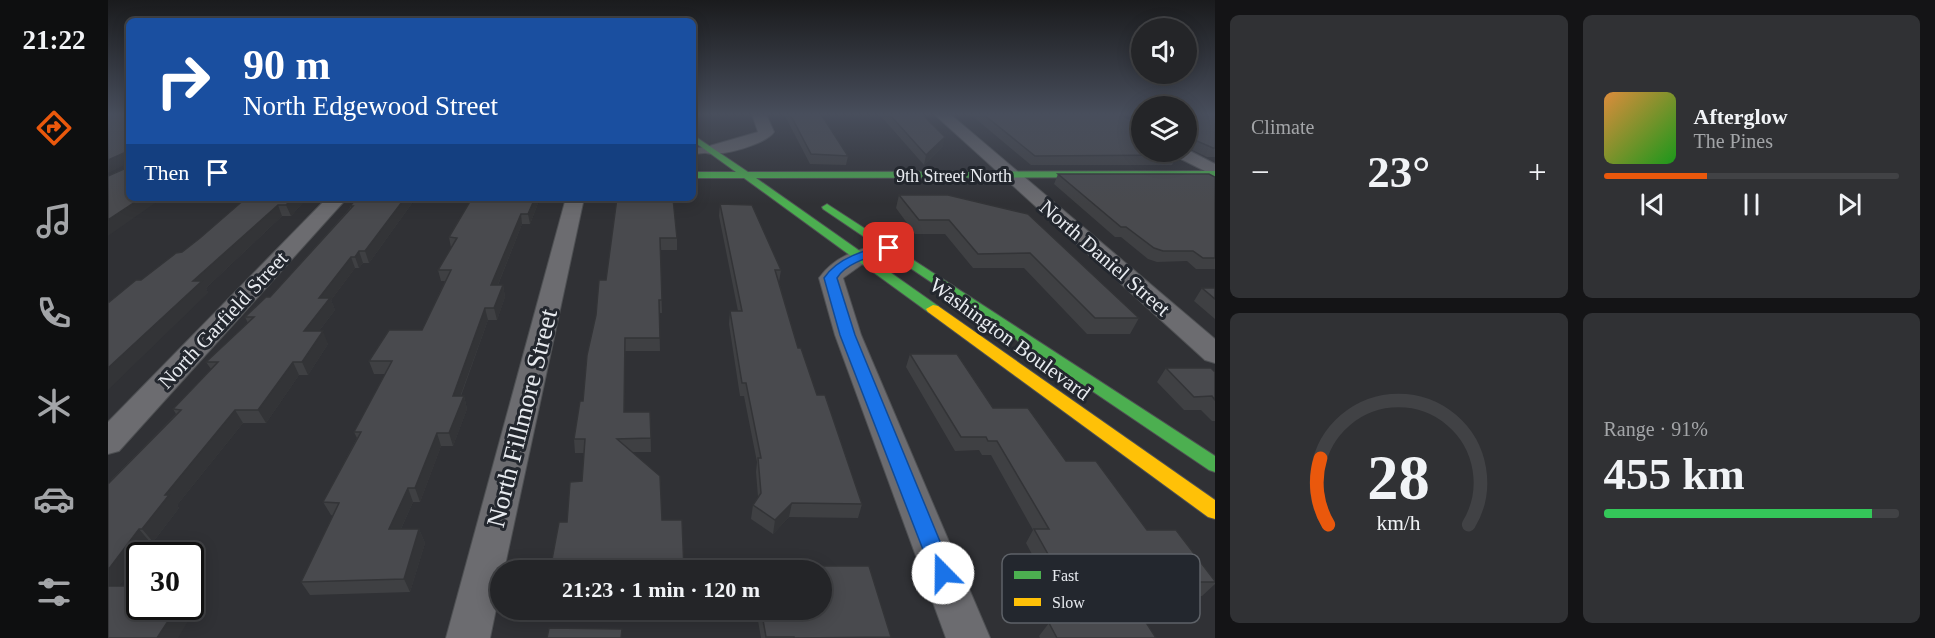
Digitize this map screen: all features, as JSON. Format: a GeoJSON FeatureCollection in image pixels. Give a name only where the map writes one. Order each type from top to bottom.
{"type":"FeatureCollection","features":[{"type":"Feature","properties":{"kind":"main road","name":"Washington Boulevard"},"geometry":{"type":"LineString","coordinates":[[703,144],[747,176],[874,252],[1215,465]]}},
{"type":"Feature","properties":{"kind":"main road","name":"Washington Boulevard"},"geometry":{"type":"LineString","coordinates":[[736,145],[809,195],[874,252],[1215,511]]}},
{"type":"Feature","properties":{"kind":"main road","name":"9th Street North"},"geometry":{"type":"LineString","coordinates":[[696,175],[781,177],[1215,172]]}},
{"type":"Feature","properties":{"kind":"street"},"geometry":{"type":"LineString","coordinates":[[712,150],[739,144]]}},
{"type":"Feature","properties":{"kind":"street","name":"North Daniel Street"},"geometry":{"type":"LineString","coordinates":[[975,144],[1215,354]]}},
{"type":"Feature","properties":{"kind":"street"},"geometry":{"type":"LineString","coordinates":[[1197,162],[1215,172]]}},
{"type":"Feature","properties":{"kind":"street","name":"North Garfield Street"},"geometry":{"type":"LineString","coordinates":[[108,442],[335,201]]}},
{"type":"Feature","properties":{"kind":"street","name":"North Fillmore Street"},"geometry":{"type":"LineString","coordinates":[[468,638],[574,201]]}},
{"type":"Feature","properties":{"kind":"street"},"geometry":{"type":"LineString","coordinates":[[874,252],[836,269],[831,278],[848,335],[969,638]]}},
{"type":"Feature","properties":{"kind":"lane"},"geometry":{"type":"LineString","coordinates":[[696,151],[712,150]]}},
{"type":"Feature","properties":{"kind":"building"},"geometry":{"type":"Polygon","coordinates":[[[108,144],[126,144],[126,201],[136,201],[108,220],[108,176],[124,169],[124,153],[108,160],[108,144]]]}},
{"type":"Feature","properties":{"kind":"building"},"geometry":{"type":"Polygon","coordinates":[[[806,144],[840,144],[848,156],[811,154],[806,144]]]}},
{"type":"Feature","properties":{"kind":"building"},"geometry":{"type":"Polygon","coordinates":[[[916,144],[938,144],[926,155],[916,144]]]}},
{"type":"Feature","properties":{"kind":"building"},"geometry":{"type":"Polygon","coordinates":[[[1020,144],[1131,144],[1131,155],[1035,156],[1020,144]]]}},
{"type":"Feature","properties":{"kind":"building"},"geometry":{"type":"Polygon","coordinates":[[[1203,144],[1215,144],[1215,148],[1213,148],[1203,144]]]}},
{"type":"Feature","properties":{"kind":"building"},"geometry":{"type":"Polygon","coordinates":[[[1058,174],[1209,174],[1215,177],[1215,258],[1203,258],[1193,251],[1163,251],[1154,248],[1126,227],[1121,227],[1058,174]]]}},
{"type":"Feature","properties":{"kind":"building"},"geometry":{"type":"Polygon","coordinates":[[[899,195],[948,195],[1028,214],[1139,318],[1095,318],[1030,253],[978,254],[949,220],[919,220],[899,195]]]}},
{"type":"Feature","properties":{"kind":"building"},"geometry":{"type":"Polygon","coordinates":[[[243,201],[290,201],[286,205],[278,205],[193,281],[202,281],[108,368],[108,303],[136,280],[141,280],[200,238],[243,201]]]}},
{"type":"Feature","properties":{"kind":"building"},"geometry":{"type":"Polygon","coordinates":[[[354,201],[403,201],[365,251],[359,251],[355,257],[351,257],[319,298],[330,298],[304,331],[323,331],[302,362],[293,362],[258,410],[235,410],[165,495],[169,495],[142,529],[139,529],[129,542],[126,542],[126,546],[108,570],[108,484],[181,410],[173,409],[218,362],[206,362],[254,317],[245,317],[266,297],[270,297],[353,206],[350,206],[354,201]]]}},
{"type":"Feature","properties":{"kind":"building"},"geometry":{"type":"Polygon","coordinates":[[[470,201],[534,201],[528,214],[521,214],[491,285],[503,285],[494,308],[485,308],[453,396],[464,396],[449,433],[437,433],[415,488],[408,488],[389,529],[419,529],[404,579],[301,582],[339,503],[323,502],[361,432],[354,432],[392,361],[369,361],[389,330],[422,330],[451,270],[438,270],[457,238],[449,237],[470,201]]]}},
{"type":"Feature","properties":{"kind":"building"},"geometry":{"type":"Polygon","coordinates":[[[617,201],[673,201],[677,238],[660,238],[662,300],[659,300],[660,338],[625,338],[624,412],[650,412],[651,438],[617,439],[660,476],[662,520],[682,520],[684,560],[552,560],[559,522],[567,522],[570,482],[582,481],[585,439],[574,439],[580,401],[583,401],[587,355],[596,315],[599,280],[606,280],[617,201]]]}},
{"type":"Feature","properties":{"kind":"building"},"geometry":{"type":"Polygon","coordinates":[[[720,204],[752,205],[781,270],[775,270],[798,348],[801,348],[817,395],[825,395],[862,504],[792,503],[775,520],[753,505],[761,493],[758,458],[761,458],[746,383],[742,383],[730,311],[742,311],[720,204]]]}},
{"type":"Feature","properties":{"kind":"building"},"geometry":{"type":"Polygon","coordinates":[[[1202,288],[1215,288],[1215,299],[1202,288]]]}},
{"type":"Feature","properties":{"kind":"building"},"geometry":{"type":"Polygon","coordinates":[[[910,354],[957,354],[993,408],[1028,408],[1066,461],[1096,461],[1147,530],[1176,530],[1194,554],[1048,554],[1034,529],[1049,529],[997,441],[988,441],[986,437],[961,437],[910,354]]]}},
{"type":"Feature","properties":{"kind":"building"},"geometry":{"type":"Polygon","coordinates":[[[1166,368],[1211,368],[1215,372],[1215,400],[1212,396],[1194,397],[1166,368]]]}},
{"type":"Feature","properties":{"kind":"building"},"geometry":{"type":"Polygon","coordinates":[[[1200,561],[1215,581],[1200,582],[1200,561]]]}},
{"type":"Feature","properties":{"kind":"building"},"geometry":{"type":"Polygon","coordinates":[[[832,566],[869,566],[891,637],[766,637],[763,620],[832,620],[832,566]]]}},
{"type":"Feature","properties":{"kind":"building"},"geometry":{"type":"Polygon","coordinates":[[[108,586],[126,586],[126,620],[169,620],[157,638],[108,638],[108,586]]]}},
{"type":"Feature","properties":{"kind":"building"},"geometry":{"type":"Polygon","coordinates":[[[1049,623],[1146,623],[1156,638],[1057,638],[1049,623]]]}},
{"type":"Feature","properties":{"kind":"building"},"geometry":{"type":"Polygon","coordinates":[[[549,628],[622,629],[621,638],[547,638],[549,628]]]}},
{"type":"Feature","properties":{"kind":"traffic: fast"},"geometry":{"type":"LineString","coordinates":[[702,144],[933,309]]}},
{"type":"Feature","properties":{"kind":"traffic: fast"},"geometry":{"type":"LineString","coordinates":[[696,175],[1215,174]]}},
{"type":"Feature","properties":{"kind":"traffic: fast"},"geometry":{"type":"LineString","coordinates":[[827,207],[1215,465]]}},
{"type":"Feature","properties":{"kind":"traffic: slow"},"geometry":{"type":"LineString","coordinates":[[933,309],[1215,511]]}},
{"type":"Feature","properties":{"kind":"route"},"geometry":{"type":"LineString","coordinates":[[889,248],[860,257],[836,269],[831,278],[848,335],[943,573]]}}]}
